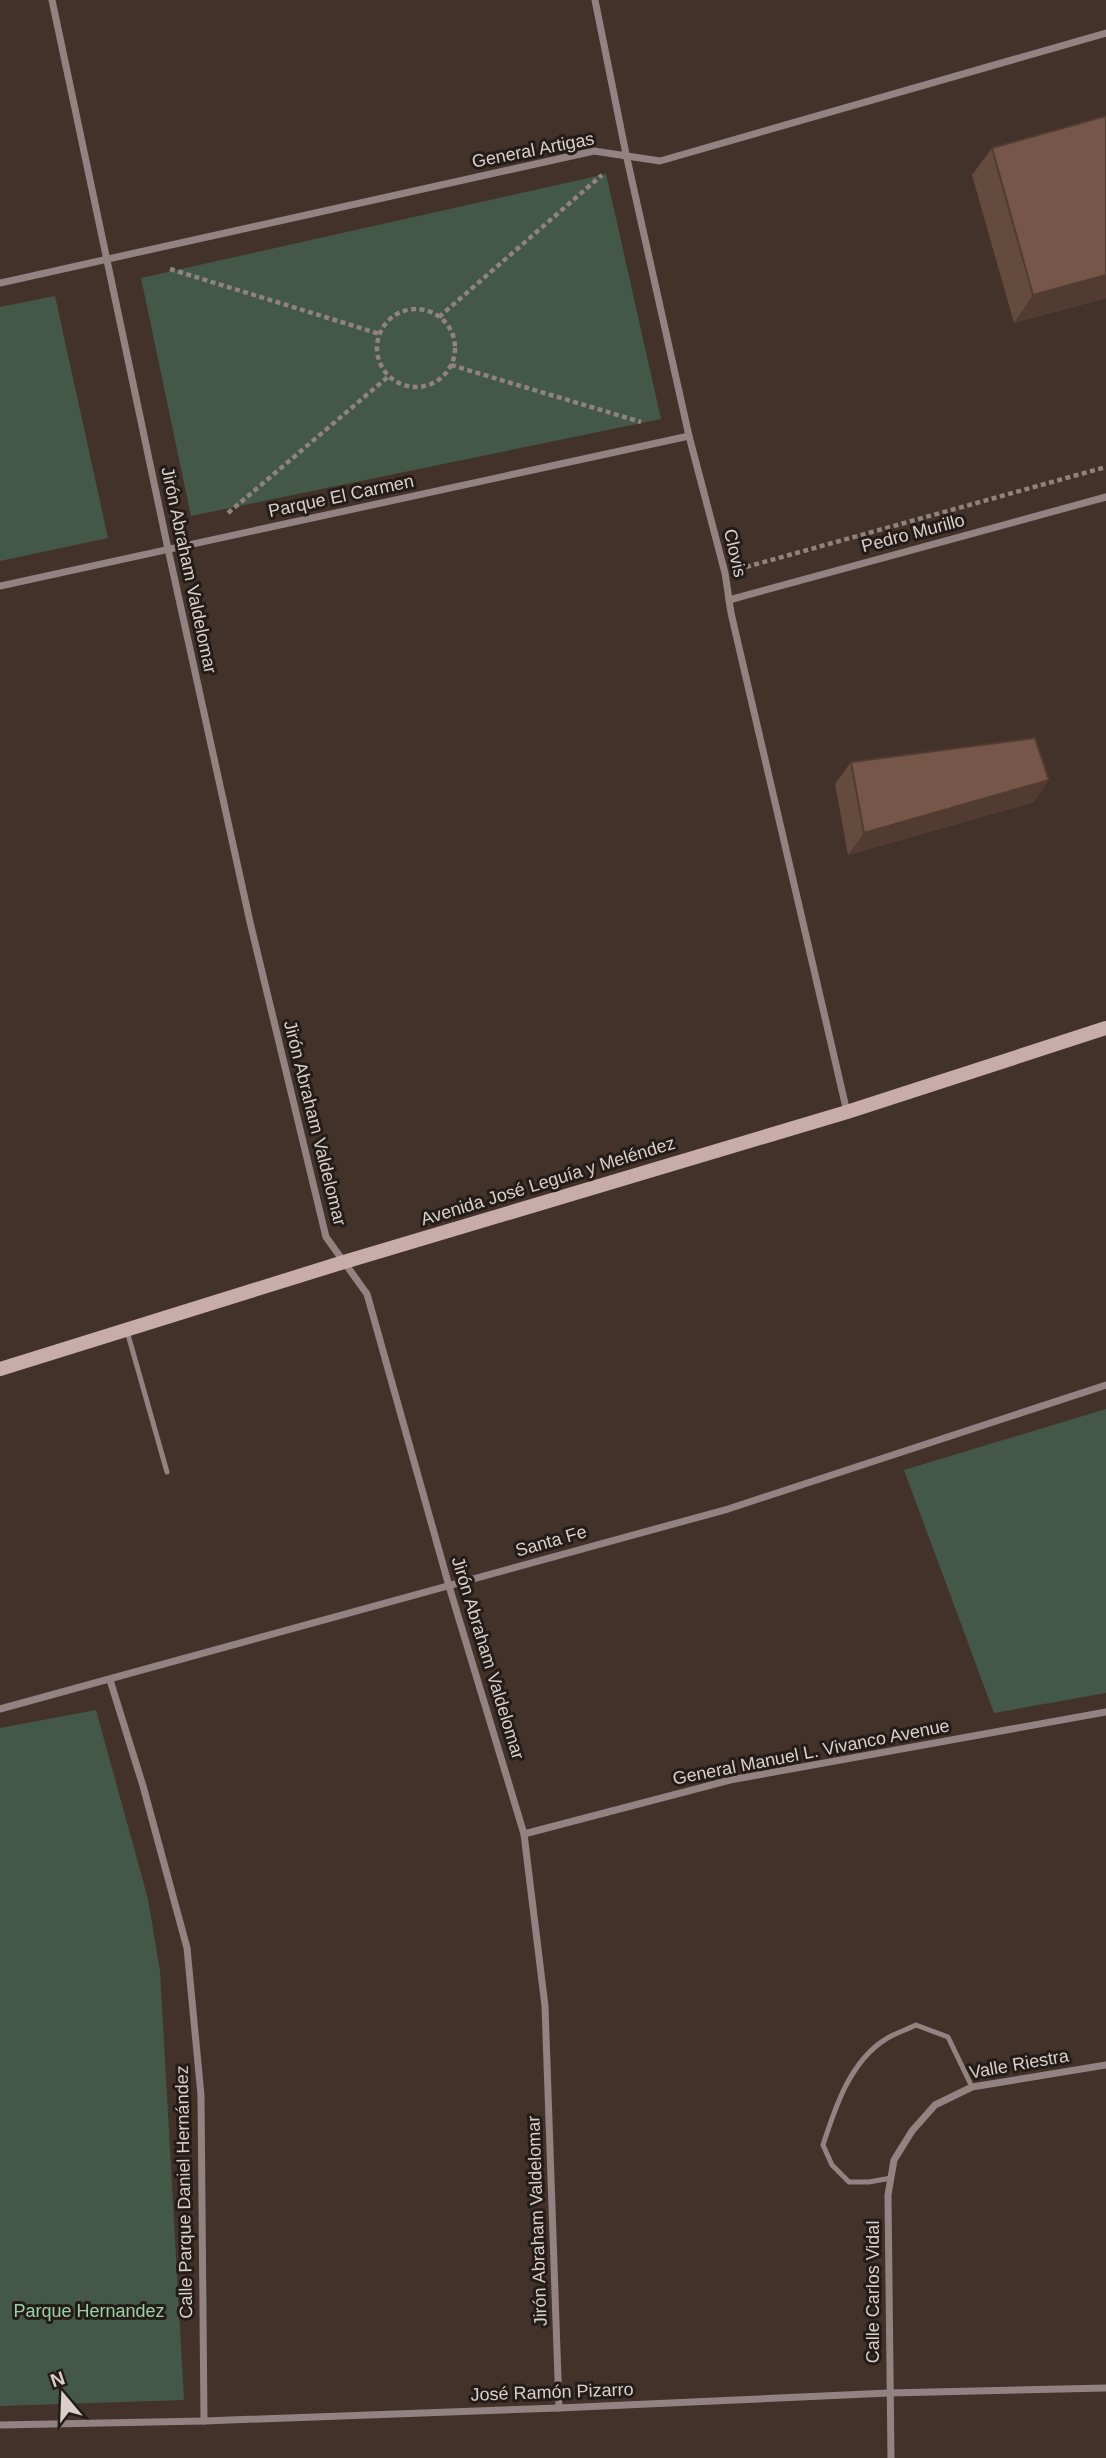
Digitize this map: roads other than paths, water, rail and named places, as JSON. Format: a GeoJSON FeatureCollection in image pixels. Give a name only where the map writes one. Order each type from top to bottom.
{"type":"FeatureCollection","features":[{"type":"Feature","properties":{"kind":"street","name":"Jirón Abraham Valdelomar"},"geometry":{"type":"LineString","coordinates":[[52,0],[250,922],[326,1237],[367,1294],[449,1586],[524,1834],[545,2006],[559,2408]]}},
{"type":"Feature","properties":{"kind":"street","name":"Clovis"},"geometry":{"type":"LineString","coordinates":[[595,0],[626,154],[689,436],[725,573],[847,1112]]}},
{"type":"Feature","properties":{"kind":"street","name":"General Artigas"},"geometry":{"type":"LineString","coordinates":[[0,283],[594,150],[660,161],[1106,33]]}},
{"type":"Feature","properties":{"kind":"street","name":"Parque El Carmen"},"geometry":{"type":"LineString","coordinates":[[0,586],[689,436]]}},
{"type":"Feature","properties":{"kind":"street","name":"Pedro Murillo"},"geometry":{"type":"LineString","coordinates":[[729,600],[1106,497]]}},
{"type":"Feature","properties":{"kind":"street","name":"Avenida José Leguía y Meléndez"},"geometry":{"type":"LineString","coordinates":[[0,1369],[344,1262],[847,1112],[1106,1028]]}},
{"type":"Feature","properties":{"kind":"street","name":"Santa Fe"},"geometry":{"type":"LineString","coordinates":[[0,1710],[728,1509],[1106,1385]]}},
{"type":"Feature","properties":{"kind":"street","name":"Calle Parque Daniel Hernández"},"geometry":{"type":"LineString","coordinates":[[110,1680],[143,1786],[187,1948],[201,2095],[204,2421]]}},
{"type":"Feature","properties":{"kind":"street","name":"General Manuel L. Vivanco Avenue"},"geometry":{"type":"LineString","coordinates":[[524,1834],[730,1780],[1106,1712]]}},
{"type":"Feature","properties":{"kind":"street","name":"Valle Riestra"},"geometry":{"type":"LineString","coordinates":[[912,2131],[935,2105],[972,2087],[1106,2065]]}},
{"type":"Feature","properties":{"kind":"street","name":"Calle Carlos Vidal"},"geometry":{"type":"LineString","coordinates":[[891,2458],[888,2196],[894,2160],[912,2131]]}},
{"type":"Feature","properties":{"kind":"street","name":"José Ramón Pizarro"},"geometry":{"type":"LineString","coordinates":[[0,2425],[204,2421],[889,2393],[1106,2388]]}},
{"type":"Feature","properties":{"kind":"lane"},"geometry":{"type":"LineString","coordinates":[[127,1331],[167,1472]]}},
{"type":"Feature","properties":{"kind":"lane"},"geometry":{"type":"LineString","coordinates":[[891,2178],[849,2182],[832,2165],[823,2145],[838,2100],[862,2062],[884,2040],[916,2025],[948,2037],[972,2087]]}},
{"type":"Feature","properties":{"kind":"park label","name":"Parque Hernandez"},"geometry":{"type":"Point","coordinates":[89,2311]}}]}
